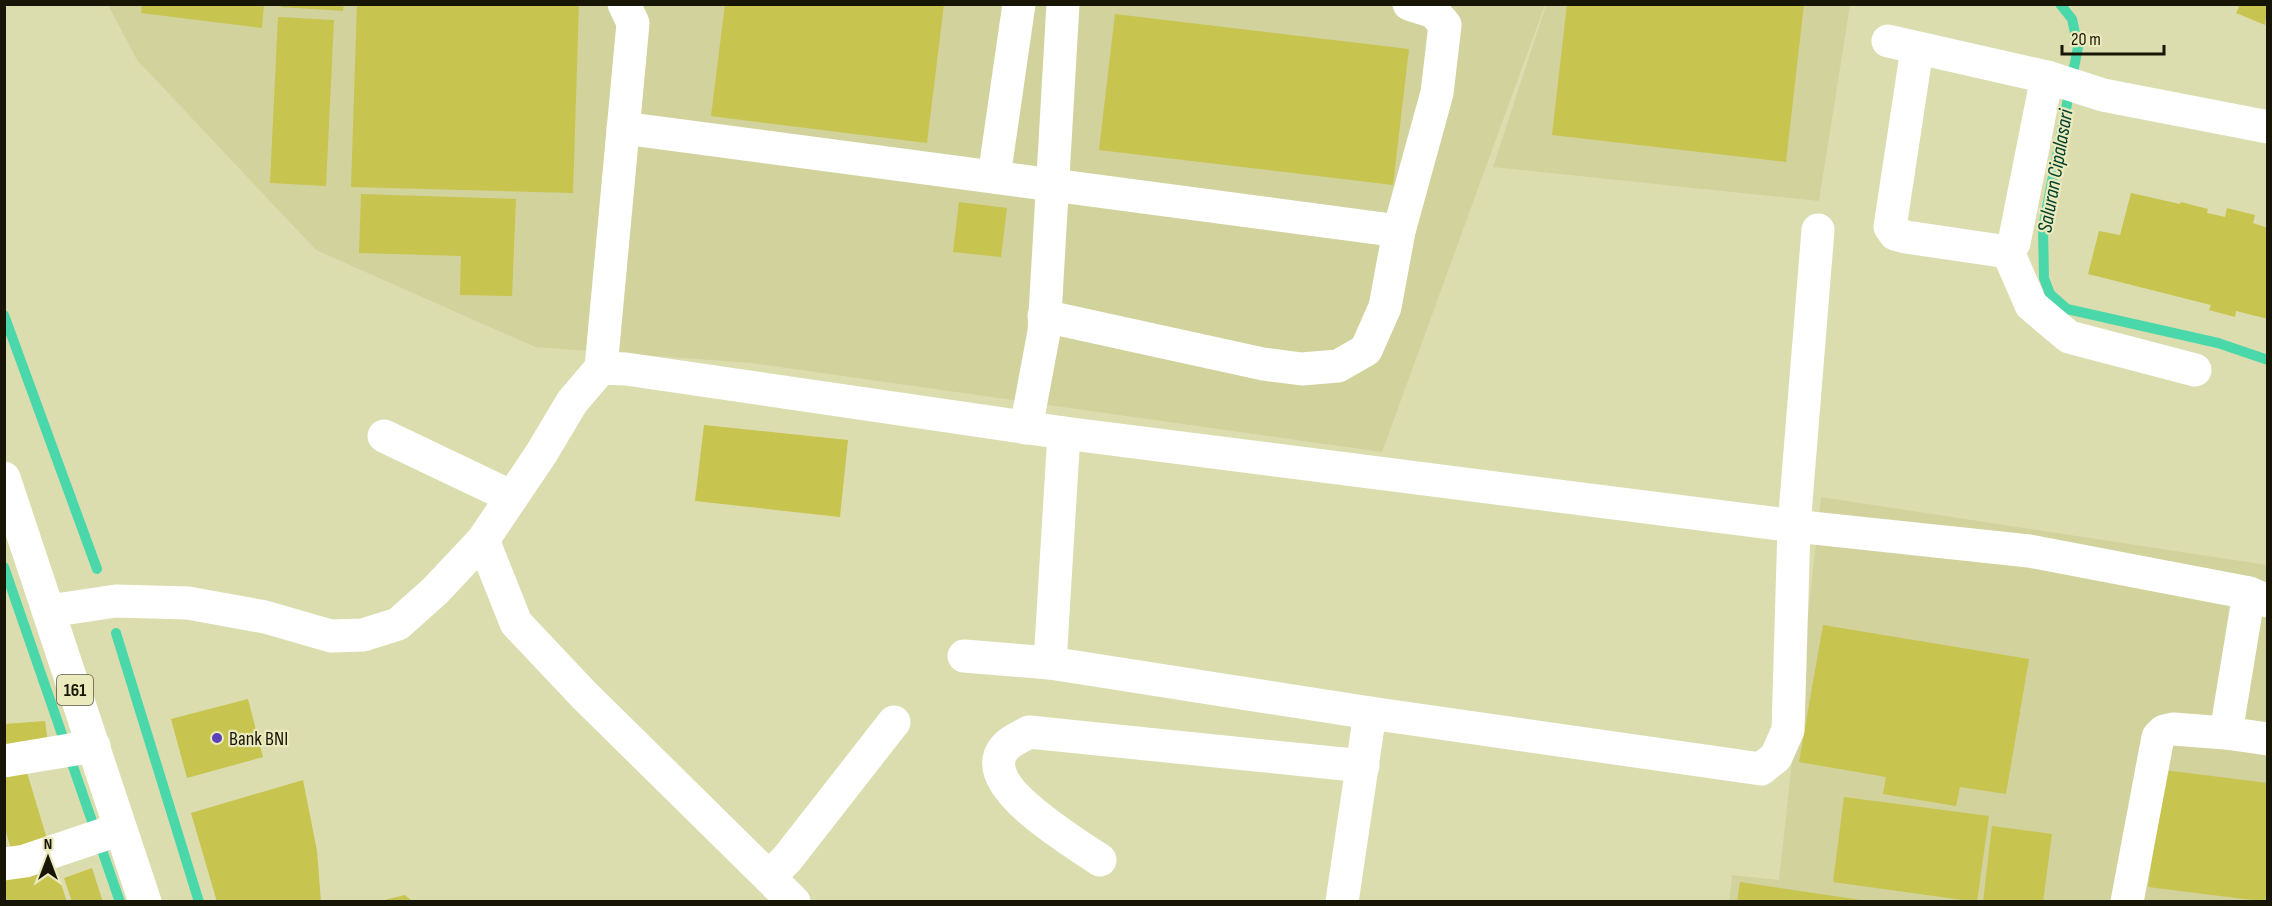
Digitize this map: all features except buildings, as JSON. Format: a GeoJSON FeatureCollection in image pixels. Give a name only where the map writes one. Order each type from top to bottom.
{"type":"FeatureCollection","features":[{"type":"Feature","properties":{"kind":"street"},"geometry":{"type":"LineString","coordinates":[[49,611],[116,601],[188,603],[266,617],[332,636],[363,635],[398,624],[435,591],[483,540],[572,402],[601,368],[633,23],[624,4]]}},
{"type":"Feature","properties":{"kind":"street"},"geometry":{"type":"LineString","coordinates":[[994,177],[1019,4]]}},
{"type":"Feature","properties":{"kind":"street"},"geometry":{"type":"LineString","coordinates":[[1026,428],[1044,332],[1063,4]]}},
{"type":"Feature","properties":{"kind":"street"},"geometry":{"type":"LineString","coordinates":[[1044,316],[1263,364],[1302,369],[1338,366],[1366,350],[1385,307],[1399,231],[1437,93],[1445,25],[1434,12],[1409,4]]}},
{"type":"Feature","properties":{"kind":"street"},"geometry":{"type":"LineString","coordinates":[[2008,252],[1906,237],[1895,234],[1890,227],[1902,45],[2057,81],[2103,95],[2268,127]]}},
{"type":"Feature","properties":{"kind":"street"},"geometry":{"type":"LineString","coordinates":[[2008,252],[2014,243],[2057,81]]}},
{"type":"Feature","properties":{"kind":"street"},"geometry":{"type":"LineString","coordinates":[[623,128],[1399,231]]}},
{"type":"Feature","properties":{"kind":"street"},"geometry":{"type":"LineString","coordinates":[[964,656],[1050,663],[1370,713],[1761,769],[1776,757],[1788,730],[1794,525],[1818,230]]}},
{"type":"Feature","properties":{"kind":"street"},"geometry":{"type":"LineString","coordinates":[[2008,252],[2031,305],[2069,337],[2195,370]]}},
{"type":"Feature","properties":{"kind":"street"},"geometry":{"type":"LineString","coordinates":[[601,368],[626,369],[1064,433],[1794,525],[2029,551],[2258,597],[2226,733]]}},
{"type":"Feature","properties":{"kind":"street"},"geometry":{"type":"LineString","coordinates":[[1050,663],[1064,433]]}},
{"type":"Feature","properties":{"kind":"street"},"geometry":{"type":"LineString","coordinates":[[384,436],[512,497]]}},
{"type":"Feature","properties":{"kind":"street","name":"161"},"geometry":{"type":"LineString","coordinates":[[4,478],[145,902]]}},
{"type":"Feature","properties":{"kind":"street"},"geometry":{"type":"LineString","coordinates":[[483,540],[516,623],[584,695],[794,902]]}},
{"type":"Feature","properties":{"kind":"street"},"geometry":{"type":"LineString","coordinates":[[1342,902],[1370,713]]}},
{"type":"Feature","properties":{"kind":"street"},"geometry":{"type":"LineString","coordinates":[[769,877],[787,859],[894,722]]}},
{"type":"Feature","properties":{"kind":"street"},"geometry":{"type":"LineString","coordinates":[[2127,902],[2158,737],[2164,731],[2172,729],[2226,733],[2268,740]]}},
{"type":"Feature","properties":{"kind":"street"},"geometry":{"type":"LineString","coordinates":[[1100,860],[1029,811],[1001,777],[999,760],[1007,745],[1029,732],[1363,766]]}},
{"type":"Feature","properties":{"kind":"street"},"geometry":{"type":"LineString","coordinates":[[4,761],[94,746]]}},
{"type":"Feature","properties":{"kind":"street"},"geometry":{"type":"LineString","coordinates":[[4,864],[25,861],[120,829]]}},
{"type":"Feature","properties":{"kind":"shaded area"},"geometry":{"type":"Polygon","coordinates":[[[108,5],[1545,5],[1382,452],[751,363],[535,347],[316,250],[137,60],[108,5]]]}},
{"type":"Feature","properties":{"kind":"shaded area"},"geometry":{"type":"Polygon","coordinates":[[[1546,5],[1850,5],[1819,201],[1493,167],[1546,5]]]}},
{"type":"Feature","properties":{"kind":"shaded area"},"geometry":{"type":"Polygon","coordinates":[[[1821,497],[2267,565],[2267,901],[1729,902],[1732,875],[1779,880],[1821,497]]]}},
{"type":"Feature","properties":{"kind":"waterway","name":"Saluran Cipalasari"},"geometry":{"type":"LineString","coordinates":[[2060,4],[2072,19],[2078,47],[2043,228],[2044,278],[2050,294],[2067,309],[2218,343],[2268,360]]}},
{"type":"Feature","properties":{"kind":"waterway"},"geometry":{"type":"LineString","coordinates":[[4,315],[97,569]]}},
{"type":"Feature","properties":{"kind":"waterway"},"geometry":{"type":"LineString","coordinates":[[4,567],[120,902]]}},
{"type":"Feature","properties":{"kind":"waterway"},"geometry":{"type":"LineString","coordinates":[[116,633],[199,902]]}},
{"type":"Feature","properties":{"kind":"place","name":"Bank BNI"},"geometry":{"type":"Point","coordinates":[217,738]}}]}
